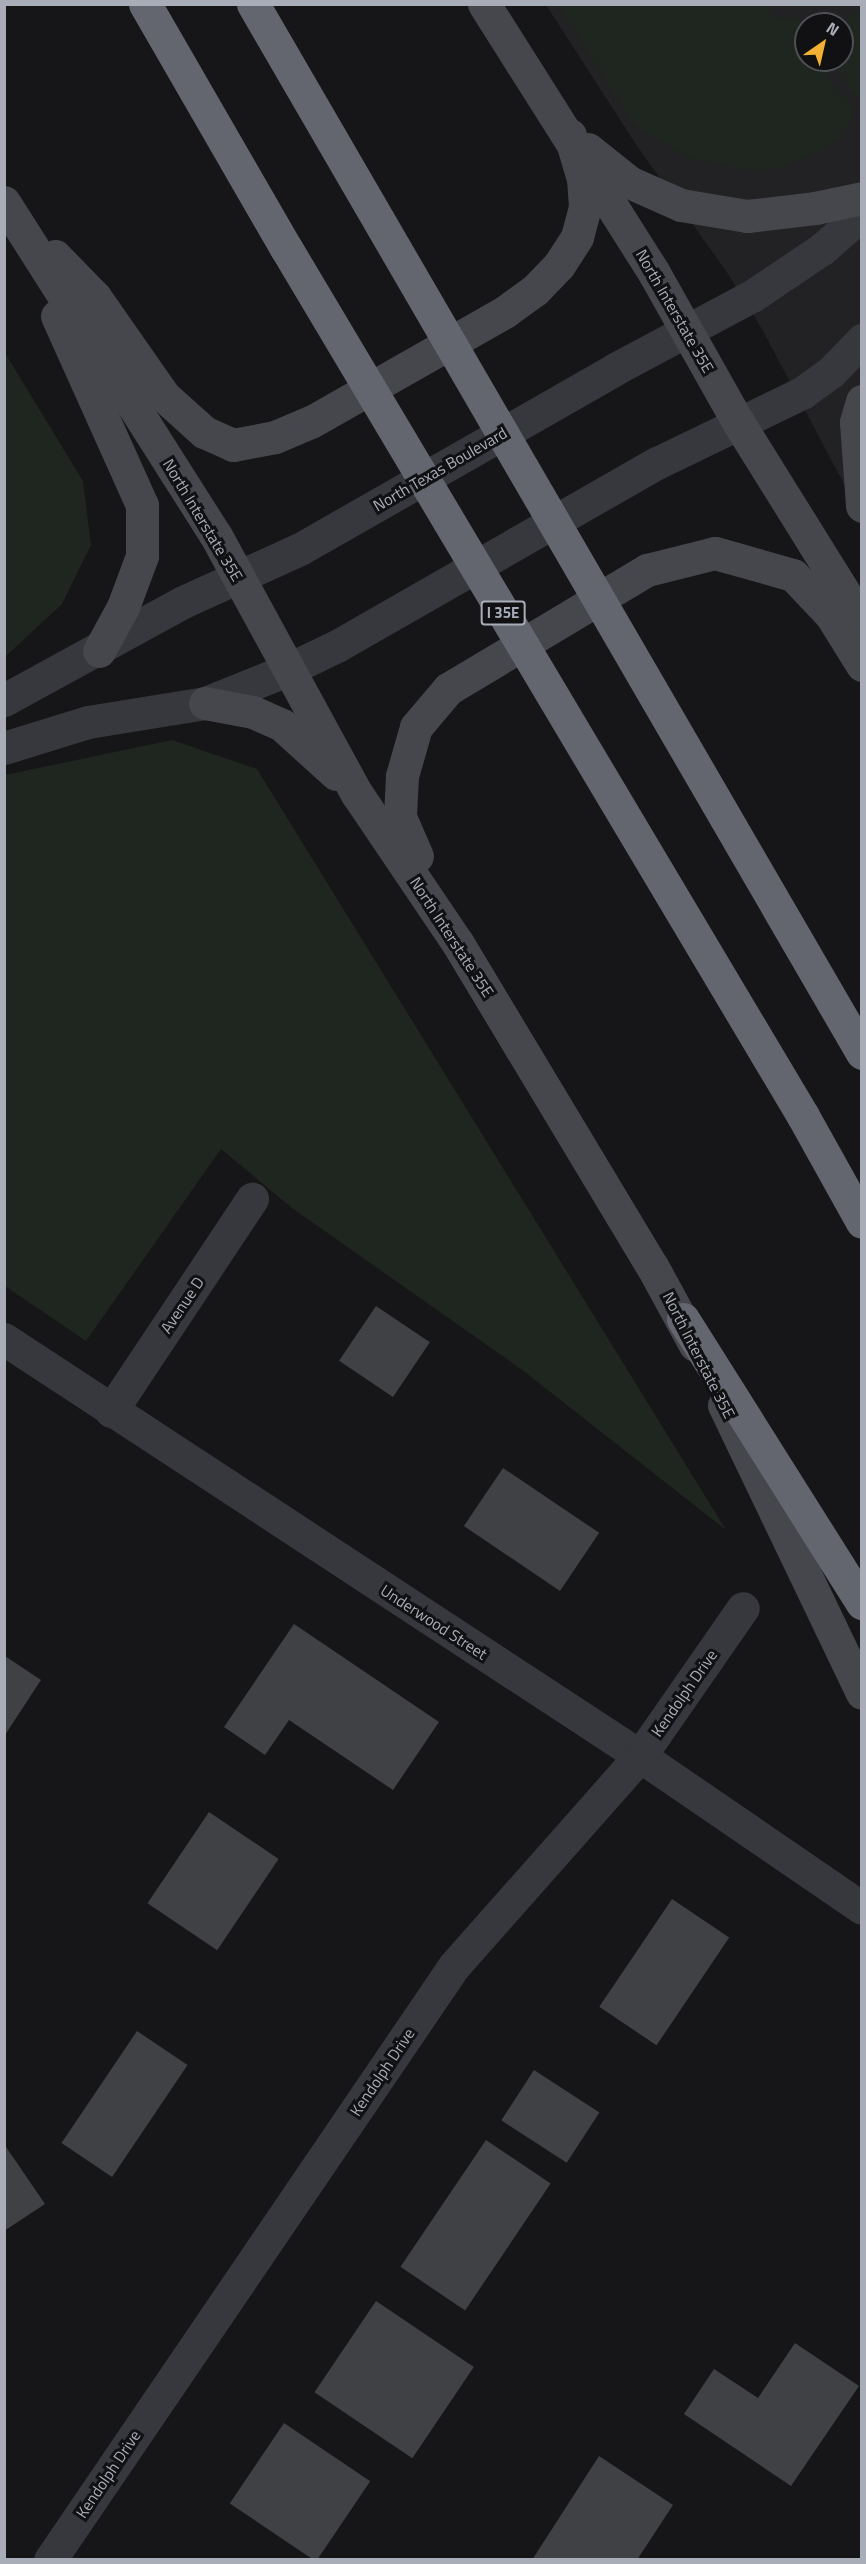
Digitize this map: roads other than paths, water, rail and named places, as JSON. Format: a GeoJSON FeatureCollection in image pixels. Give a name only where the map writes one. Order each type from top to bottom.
{"type":"FeatureCollection","features":[{"type":"Feature","properties":{"kind":"highway","name":"I 35E"},"geometry":{"type":"LineString","coordinates":[[145,4],[304,278],[797,1106],[861,1222]]}},
{"type":"Feature","properties":{"kind":"highway"},"geometry":{"type":"LineString","coordinates":[[253,4],[861,1053]]}},
{"type":"Feature","properties":{"kind":"highway"},"geometry":{"type":"LineString","coordinates":[[683,1319],[861,1603]]}},
{"type":"Feature","properties":{"kind":"main road","name":"North Interstate 35E"},"geometry":{"type":"LineString","coordinates":[[484,4],[570,135],[688,332],[738,422],[861,621]]}},
{"type":"Feature","properties":{"kind":"main road"},"geometry":{"type":"LineString","coordinates":[[570,135],[630,182],[681,205],[747,216],[815,208],[861,198]]}},
{"type":"Feature","properties":{"kind":"main road"},"geometry":{"type":"LineString","coordinates":[[6,205],[94,297],[164,396],[204,432],[233,445],[275,437],[311,422],[506,311],[535,290],[559,265],[577,237],[585,207],[583,179],[570,135]]}},
{"type":"Feature","properties":{"kind":"main road","name":"North Interstate 35E"},"geometry":{"type":"LineString","coordinates":[[6,205],[238,576],[287,670],[357,794],[457,942],[683,1319],[861,1693]]}},
{"type":"Feature","properties":{"kind":"main road"},"geometry":{"type":"LineString","coordinates":[[6,205],[142,505],[142,556],[123,607],[99,651]]}},
{"type":"Feature","properties":{"kind":"main road"},"geometry":{"type":"LineString","coordinates":[[861,401],[856,422],[861,506]]}},
{"type":"Feature","properties":{"kind":"main road"},"geometry":{"type":"LineString","coordinates":[[457,942],[400,817],[402,776],[416,727],[448,689],[647,570],[715,553],[793,575],[831,615],[861,665]]}},
{"type":"Feature","properties":{"kind":"main road"},"geometry":{"type":"LineString","coordinates":[[205,703],[253,712],[282,725],[357,794]]}},
{"type":"Feature","properties":{"kind":"street","name":"North Texas Boulevard"},"geometry":{"type":"LineString","coordinates":[[4,700],[99,651],[183,602],[300,549],[615,369],[688,332],[805,261],[861,214]]}},
{"type":"Feature","properties":{"kind":"street"},"geometry":{"type":"LineString","coordinates":[[4,748],[88,722],[205,703],[287,670],[337,646],[657,463],[802,393],[831,372],[861,340]]}},
{"type":"Feature","properties":{"kind":"street","name":"Avenue D"},"geometry":{"type":"LineString","coordinates":[[111,1411],[252,1199]]}},
{"type":"Feature","properties":{"kind":"street","name":"Underwood Street"},"geometry":{"type":"LineString","coordinates":[[4,1340],[640,1756],[861,1908]]}},
{"type":"Feature","properties":{"kind":"street","name":"Kendolph Drive"},"geometry":{"type":"LineString","coordinates":[[50,2559],[454,1966],[640,1756],[743,1608]]}}]}
